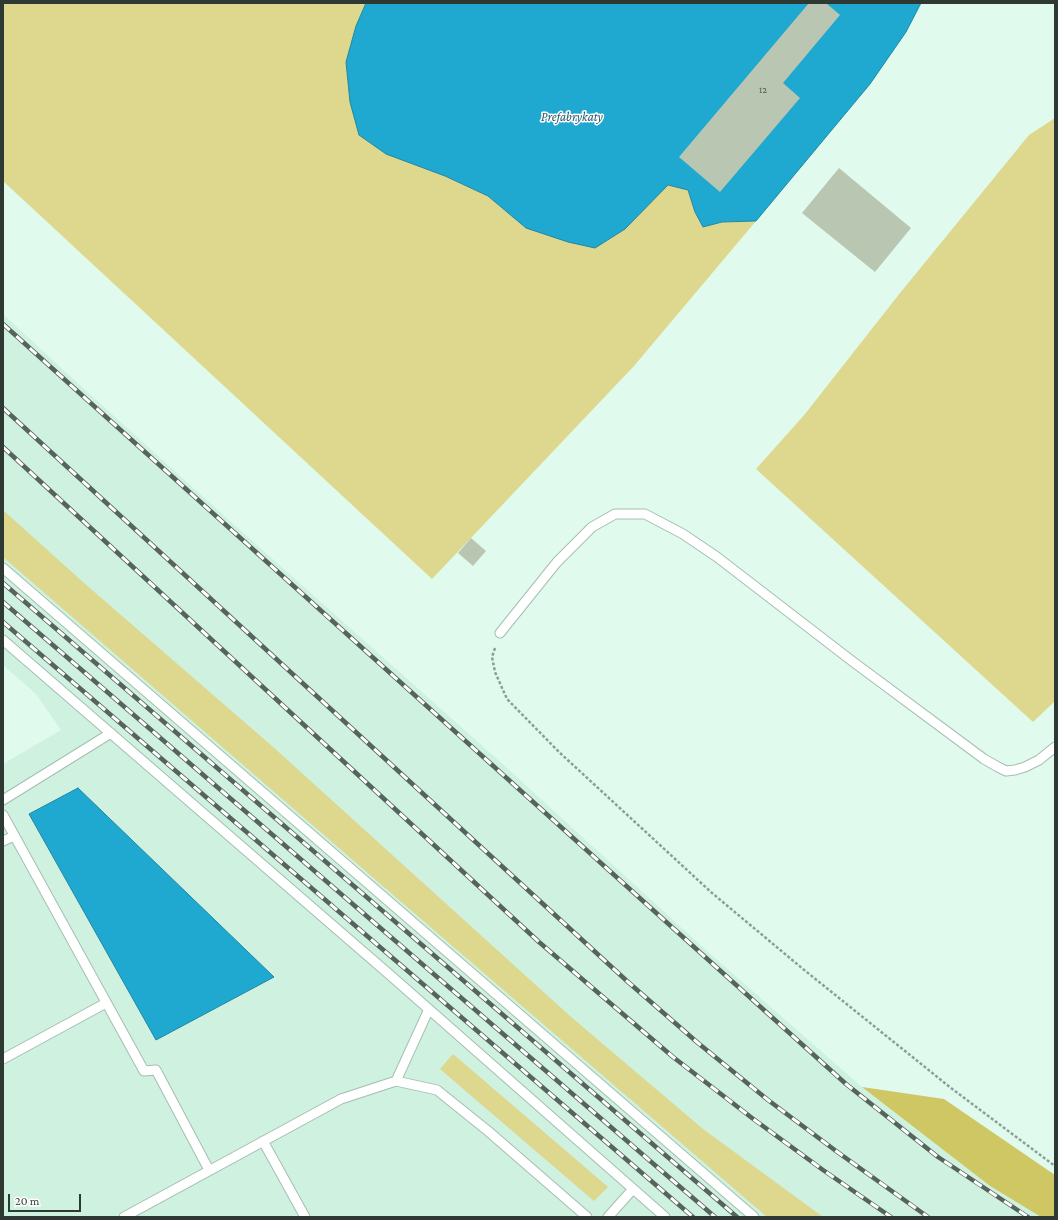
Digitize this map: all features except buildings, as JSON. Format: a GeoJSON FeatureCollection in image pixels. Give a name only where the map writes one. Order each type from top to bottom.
{"type":"FeatureCollection","features":[{"type":"Feature","properties":{"kind":"lane"},"geometry":{"type":"LineString","coordinates":[[500,633],[557,562],[592,526],[615,514],[645,514],[683,534],[717,557],[852,661],[984,759],[998,767],[1006,771],[1015,770],[1039,760],[1055,747]]}},
{"type":"Feature","properties":{"kind":"lane"},"geometry":{"type":"LineString","coordinates":[[3,568],[754,1217]]}},
{"type":"Feature","properties":{"kind":"lane"},"geometry":{"type":"LineString","coordinates":[[3,640],[665,1217]]}},
{"type":"Feature","properties":{"kind":"lane"},"geometry":{"type":"LineString","coordinates":[[3,800],[111,733]]}},
{"type":"Feature","properties":{"kind":"lane"},"geometry":{"type":"LineString","coordinates":[[3,815],[144,1071],[156,1070],[210,1170]]}},
{"type":"Feature","properties":{"kind":"lane"},"geometry":{"type":"LineString","coordinates":[[3,842],[14,836]]}},
{"type":"Feature","properties":{"kind":"lane"},"geometry":{"type":"LineString","coordinates":[[3,1059],[106,1003]]}},
{"type":"Feature","properties":{"kind":"lane"},"geometry":{"type":"LineString","coordinates":[[396,1080],[428,1009]]}},
{"type":"Feature","properties":{"kind":"lane"},"geometry":{"type":"LineString","coordinates":[[124,1217],[341,1099],[396,1080],[437,1090],[488,1131],[588,1217]]}},
{"type":"Feature","properties":{"kind":"lane"},"geometry":{"type":"LineString","coordinates":[[263,1141],[305,1217]]}},
{"type":"Feature","properties":{"kind":"lane"},"geometry":{"type":"LineString","coordinates":[[608,1217],[633,1189]]}},
{"type":"Feature","properties":{"kind":"path"},"geometry":{"type":"LineString","coordinates":[[500,633],[492,657],[495,672],[507,699],[560,752],[712,893],[951,1088],[1055,1166]]}},
{"type":"Feature","properties":{"kind":"shaded area"},"geometry":{"type":"Polygon","coordinates":[[[3,3],[366,3],[356,26],[445,176],[488,196],[526,228],[625,229],[667,185],[688,189],[695,212],[703,227],[722,222],[756,221],[634,366],[432,579],[3,181],[3,3]]]}},
{"type":"Feature","properties":{"kind":"shaded area"},"geometry":{"type":"Polygon","coordinates":[[[1055,118],[1055,701],[1033,722],[756,469],[805,414],[900,293],[1029,135],[1055,118]]]}},
{"type":"Feature","properties":{"kind":"shaded area"},"geometry":{"type":"Polygon","coordinates":[[[3,314],[231,522],[496,758],[707,951],[862,1087],[990,1186],[1041,1217],[3,1217],[3,764],[61,730],[36,694],[3,665],[3,314]]]}},
{"type":"Feature","properties":{"kind":"shaded area"},"geometry":{"type":"Polygon","coordinates":[[[3,510],[84,583],[272,746],[570,1016],[703,1129],[823,1217],[767,1217],[377,881],[3,557],[3,510]]]}},
{"type":"Feature","properties":{"kind":"shaded area"},"geometry":{"type":"Polygon","coordinates":[[[453,1054],[608,1187],[594,1201],[440,1069],[453,1054]]]}},
{"type":"Feature","properties":{"kind":"shaded area"},"geometry":{"type":"Polygon","coordinates":[[[862,1087],[944,1099],[1055,1175],[1055,1217],[1041,1217],[990,1186],[862,1087]]]}},
{"type":"Feature","properties":{"kind":"water","name":"Prefabrykaty"},"geometry":{"type":"Polygon","coordinates":[[[366,3],[921,3],[906,32],[870,84],[756,221],[722,222],[703,227],[695,212],[688,190],[668,185],[625,229],[595,248],[568,242],[526,228],[488,196],[445,176],[386,154],[359,135],[350,102],[346,62],[356,26],[366,3]]]}},
{"type":"Feature","properties":{"kind":"water"},"geometry":{"type":"Polygon","coordinates":[[[78,788],[274,977],[156,1040],[29,814],[78,788]]]}},
{"type":"Feature","properties":{"kind":"railway"},"geometry":{"type":"LineString","coordinates":[[3,324],[846,1084],[938,1157],[1028,1217]]}},
{"type":"Feature","properties":{"kind":"railway"},"geometry":{"type":"LineString","coordinates":[[3,408],[628,982],[698,1043],[768,1100],[928,1217]]}},
{"type":"Feature","properties":{"kind":"railway"},"geometry":{"type":"LineString","coordinates":[[3,447],[539,942],[673,1057],[752,1118],[891,1217]]}},
{"type":"Feature","properties":{"kind":"railway"},"geometry":{"type":"LineString","coordinates":[[3,583],[737,1217]]}},
{"type":"Feature","properties":{"kind":"railway"},"geometry":{"type":"LineString","coordinates":[[3,602],[715,1217]]}},
{"type":"Feature","properties":{"kind":"railway"},"geometry":{"type":"LineString","coordinates":[[3,622],[693,1217]]}}]}
